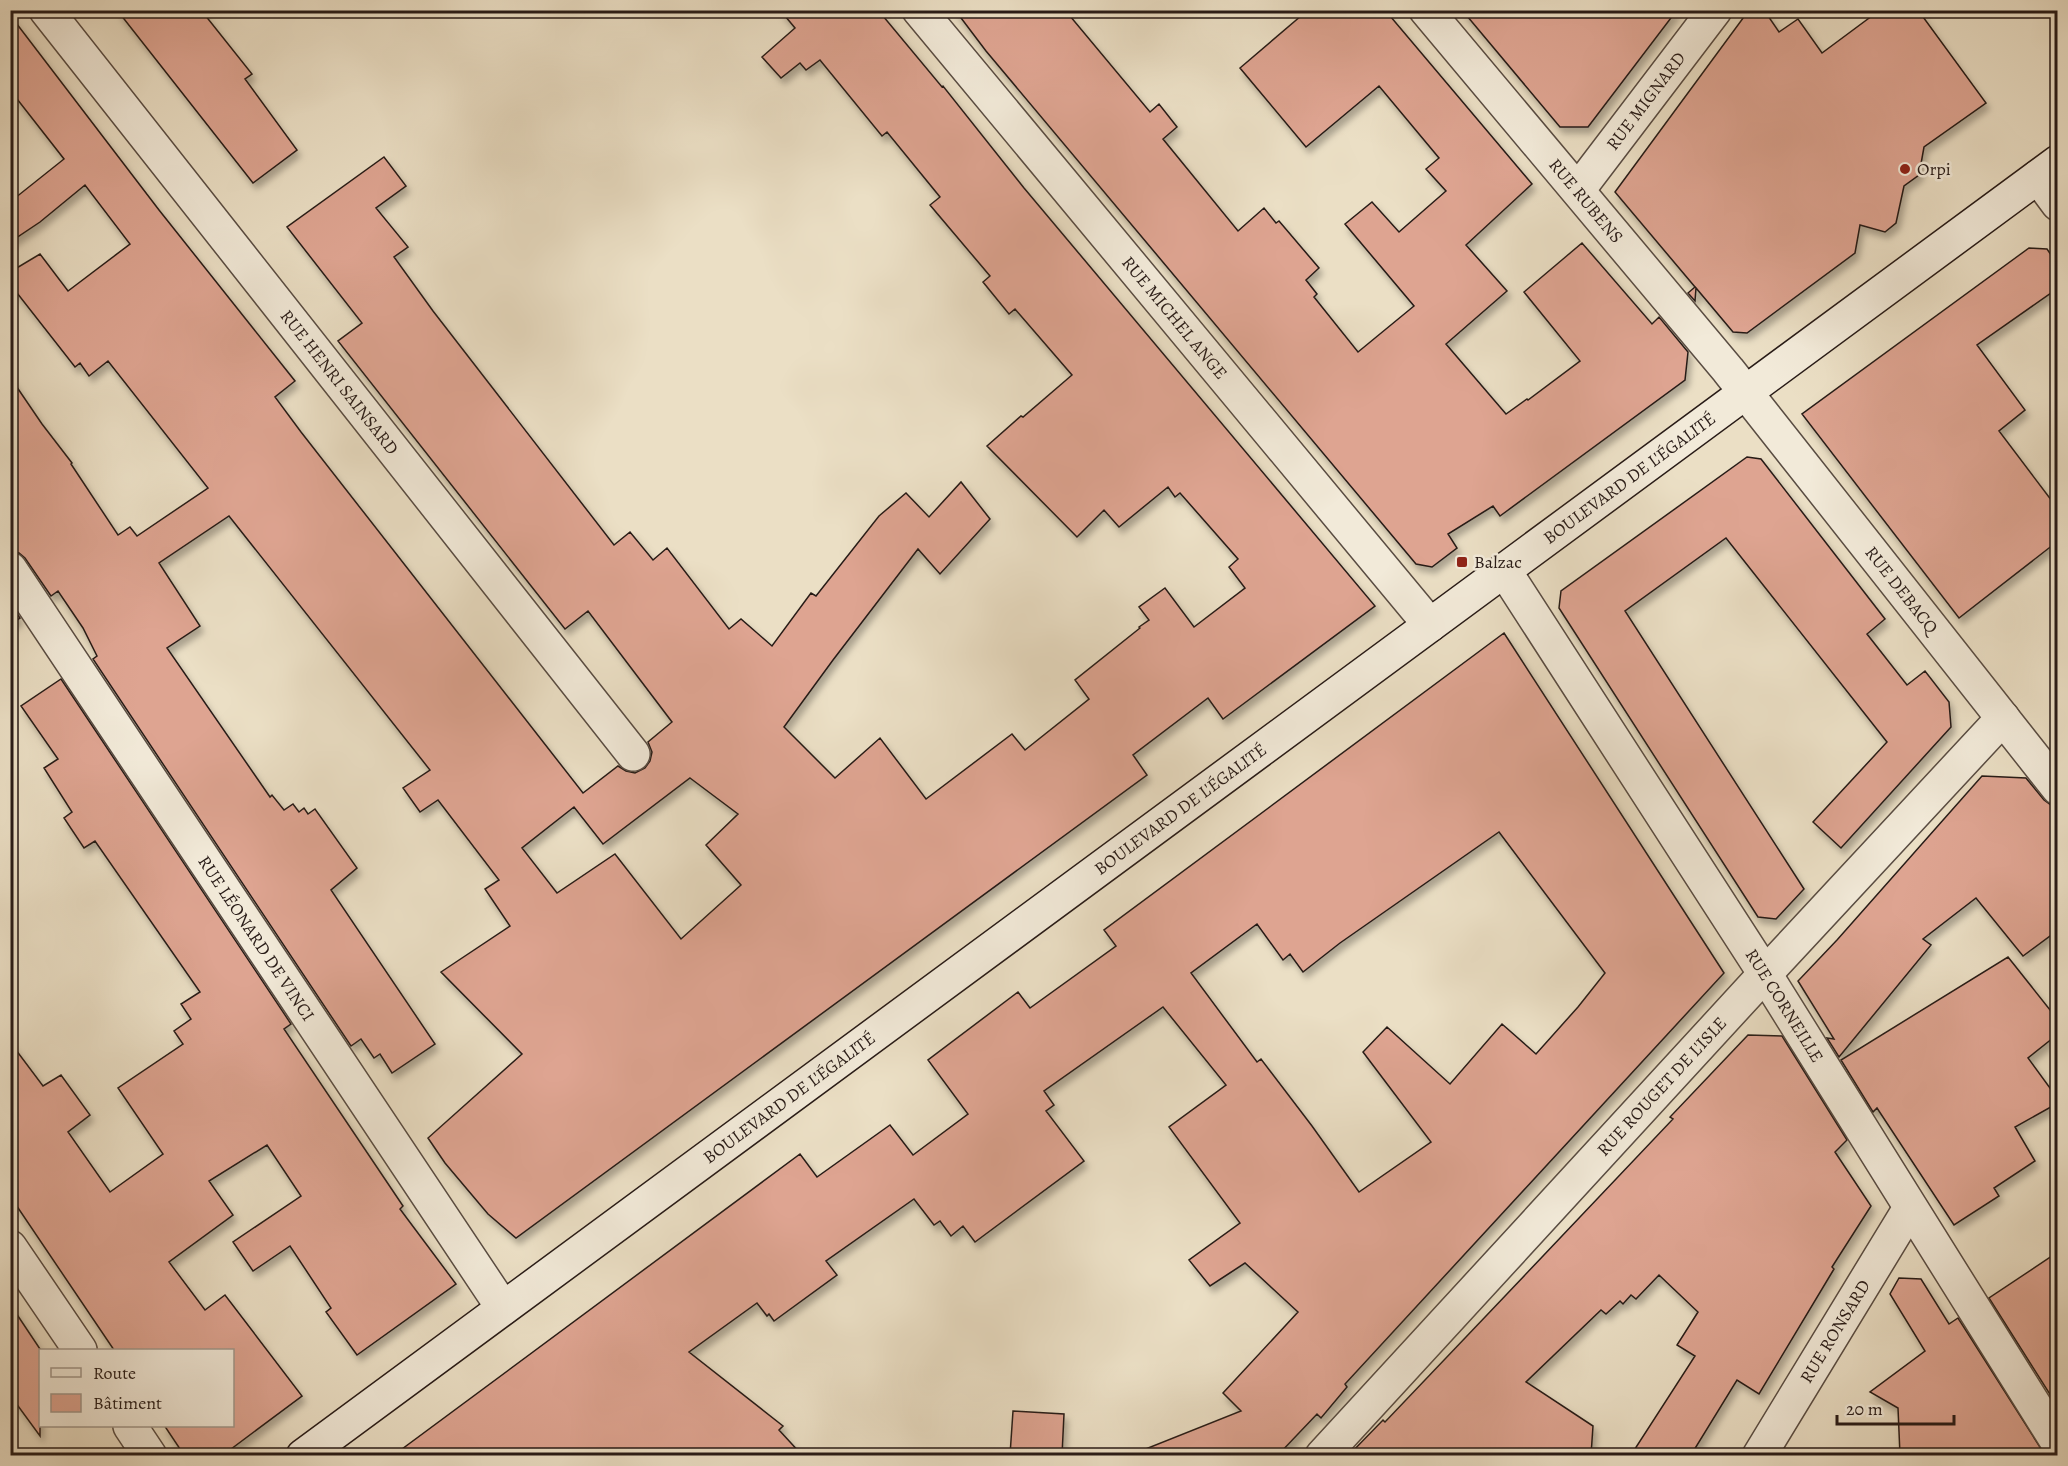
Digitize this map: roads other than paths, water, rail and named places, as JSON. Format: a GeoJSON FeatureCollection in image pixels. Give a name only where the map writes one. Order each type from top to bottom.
{"type":"FeatureCollection","features":[{"type":"Feature","properties":{"kind":"street","name":"RUE HENRI SAINSARD"},"geometry":{"type":"LineString","coordinates":[[46,10],[633,754]]}},
{"type":"Feature","properties":{"kind":"street","name":"RUE MICHEL ANGE"},"geometry":{"type":"LineString","coordinates":[[919,10],[1430,625]]}},
{"type":"Feature","properties":{"kind":"street","name":"RUE RUBENS"},"geometry":{"type":"LineString","coordinates":[[1426,10],[1746,392]]}},
{"type":"Feature","properties":{"kind":"street","name":"RUE MIGNARD"},"geometry":{"type":"LineString","coordinates":[[1578,190],[1714,10]]}},
{"type":"Feature","properties":{"kind":"street","name":"BOULEVARD DE L'ÉGALITÉ"},"geometry":{"type":"LineString","coordinates":[[303,1455],[2048,169]]}},
{"type":"Feature","properties":{"kind":"street"},"geometry":{"type":"LineString","coordinates":[[2048,169],[2058,204]]}},
{"type":"Feature","properties":{"kind":"street","name":"RUE DEBACQ"},"geometry":{"type":"LineString","coordinates":[[1746,392],[2058,788]]}},
{"type":"Feature","properties":{"kind":"street","name":"RUE LÉONARD DE VINCI"},"geometry":{"type":"LineString","coordinates":[[10,569],[503,1308]]}},
{"type":"Feature","properties":{"kind":"street","name":"RUE CORNEILLE"},"geometry":{"type":"LineString","coordinates":[[1504,570],[1764,974],[2058,1443]]}},
{"type":"Feature","properties":{"kind":"street","name":"RUE ROUGET DE L'ISLE"},"geometry":{"type":"LineString","coordinates":[[1322,1455],[1764,974],[2003,718]]}},
{"type":"Feature","properties":{"kind":"street","name":"RUE RONSARD"},"geometry":{"type":"LineString","coordinates":[[1759,1455],[1910,1208]]}},
{"type":"Feature","properties":{"kind":"street"},"geometry":{"type":"LineString","coordinates":[[10,1247],[79,1349]]}},
{"type":"Feature","properties":{"kind":"street"},"geometry":{"type":"LineString","coordinates":[[131,1427],[150,1455]]}},
{"type":"Feature","properties":{"kind":"place","name":"Orpi"},"geometry":{"type":"Point","coordinates":[1905,169]}},
{"type":"Feature","properties":{"kind":"place","name":"Balzac"},"geometry":{"type":"Point","coordinates":[1462,562]}}]}
